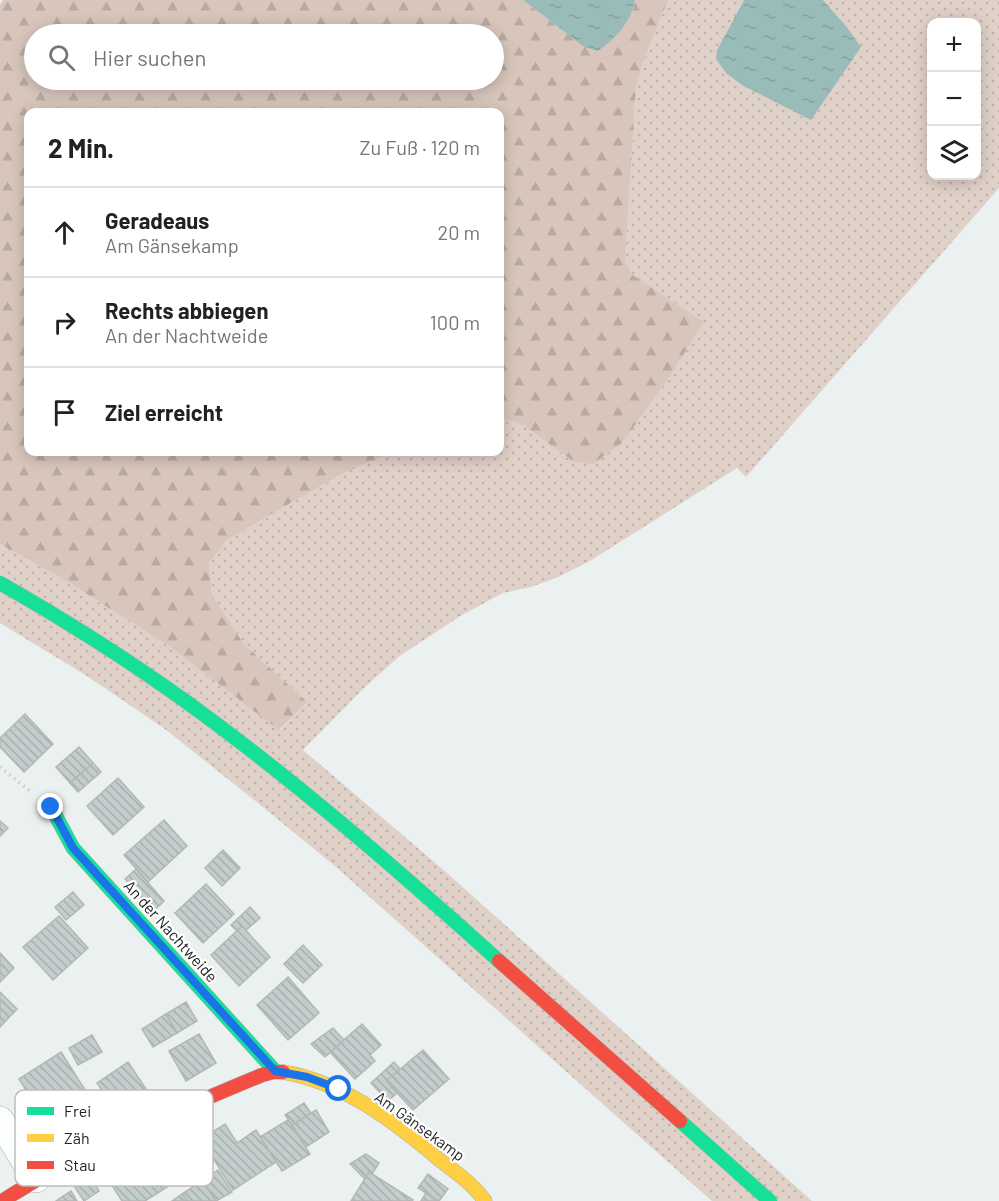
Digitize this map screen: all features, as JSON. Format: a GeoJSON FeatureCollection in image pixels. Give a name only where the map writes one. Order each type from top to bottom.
{"type":"FeatureCollection","features":[{"type":"Feature","properties":{"kind":"street"},"geometry":{"type":"LineString","coordinates":[[0,583],[97,640],[219,726],[272,767],[406,879],[770,1201]]}},
{"type":"Feature","properties":{"kind":"street","name":"An der Nachtweide"},"geometry":{"type":"LineString","coordinates":[[51,807],[73,848],[275,1071]]}},
{"type":"Feature","properties":{"kind":"street"},"geometry":{"type":"LineString","coordinates":[[213,1095],[275,1071]]}},
{"type":"Feature","properties":{"kind":"street","name":"Am Gänsekamp"},"geometry":{"type":"LineString","coordinates":[[275,1071],[307,1077],[339,1089],[413,1138],[478,1191],[485,1201]]}},
{"type":"Feature","properties":{"kind":"street"},"geometry":{"type":"LineString","coordinates":[[0,1120],[15,1145]]}},
{"type":"Feature","properties":{"kind":"street"},"geometry":{"type":"LineString","coordinates":[[2,1201],[25,1186]]}},
{"type":"Feature","properties":{"kind":"path"},"geometry":{"type":"LineString","coordinates":[[892,5],[895,0]]}},
{"type":"Feature","properties":{"kind":"path"},"geometry":{"type":"LineString","coordinates":[[0,767],[51,807]]}},
{"type":"Feature","properties":{"kind":"shaded area"},"geometry":{"type":"Polygon","coordinates":[[[668,0],[744,0],[717,50],[846,26],[823,0],[999,0],[999,188],[746,477],[737,468],[590,561],[531,587],[503,593],[462,615],[401,655],[365,687],[303,750],[447,873],[812,1201],[712,1201],[336,867],[258,803],[165,729],[87,676],[0,623],[0,544],[71,584],[170,647],[280,730],[307,702],[243,643],[212,594],[209,563],[226,541],[344,473],[384,456],[504,456],[504,418],[524,426],[574,462],[622,443],[667,381],[704,322],[630,274],[625,261],[636,87],[642,65],[668,0]]]}},
{"type":"Feature","properties":{"kind":"green space"},"geometry":{"type":"Polygon","coordinates":[[[3,0],[523,0],[584,47],[633,9],[635,0],[668,0],[642,65],[636,87],[625,261],[631,274],[704,322],[667,381],[622,443],[593,464],[574,462],[524,426],[504,418],[504,108],[24,108],[24,456],[384,456],[344,473],[226,541],[209,563],[212,594],[243,643],[307,702],[279,730],[170,647],[71,584],[0,544],[0,5],[3,0]]]}},
{"type":"Feature","properties":{"kind":"water"},"geometry":{"type":"Polygon","coordinates":[[[523,0],[635,0],[622,29],[598,51],[584,47],[523,0]]]}},
{"type":"Feature","properties":{"kind":"water"},"geometry":{"type":"Polygon","coordinates":[[[744,0],[823,0],[861,47],[811,120],[742,85],[726,73],[716,59],[717,50],[744,0]]]}},
{"type":"Feature","properties":{"kind":"building"},"geometry":{"type":"Polygon","coordinates":[[[25,714],[53,744],[24,772],[0,747],[0,738],[25,714]]]}},
{"type":"Feature","properties":{"kind":"building"},"geometry":{"type":"Polygon","coordinates":[[[79,747],[93,763],[70,783],[56,767],[79,747]]]}},
{"type":"Feature","properties":{"kind":"building"},"geometry":{"type":"Polygon","coordinates":[[[93,763],[101,772],[78,792],[70,783],[93,763]]]}},
{"type":"Feature","properties":{"kind":"building"},"geometry":{"type":"Polygon","coordinates":[[[118,778],[144,807],[113,835],[87,806],[118,778]]]}},
{"type":"Feature","properties":{"kind":"building"},"geometry":{"type":"Polygon","coordinates":[[[164,820],[187,846],[148,882],[124,855],[164,820]]]}},
{"type":"Feature","properties":{"kind":"building"},"geometry":{"type":"Polygon","coordinates":[[[0,821],[8,828],[0,836],[0,821]]]}},
{"type":"Feature","properties":{"kind":"building"},"geometry":{"type":"Polygon","coordinates":[[[223,850],[240,868],[222,886],[205,868],[223,850]]]}},
{"type":"Feature","properties":{"kind":"building"},"geometry":{"type":"Polygon","coordinates":[[[136,869],[164,901],[154,911],[125,879],[136,869]]]}},
{"type":"Feature","properties":{"kind":"building"},"geometry":{"type":"Polygon","coordinates":[[[206,884],[234,914],[203,943],[175,913],[206,884]]]}},
{"type":"Feature","properties":{"kind":"building"},"geometry":{"type":"Polygon","coordinates":[[[73,892],[84,905],[66,920],[55,907],[73,892]]]}},
{"type":"Feature","properties":{"kind":"building"},"geometry":{"type":"Polygon","coordinates":[[[250,907],[260,918],[246,930],[242,926],[237,931],[231,925],[250,907]]]}},
{"type":"Feature","properties":{"kind":"building"},"geometry":{"type":"Polygon","coordinates":[[[59,916],[88,948],[53,980],[23,947],[59,916]]]}},
{"type":"Feature","properties":{"kind":"building"},"geometry":{"type":"Polygon","coordinates":[[[242,926],[270,957],[239,986],[211,955],[242,926]]]}},
{"type":"Feature","properties":{"kind":"building"},"geometry":{"type":"Polygon","coordinates":[[[303,945],[322,965],[303,983],[284,964],[303,945]]]}},
{"type":"Feature","properties":{"kind":"building"},"geometry":{"type":"Polygon","coordinates":[[[0,953],[14,968],[0,982],[0,953]]]}},
{"type":"Feature","properties":{"kind":"building"},"geometry":{"type":"Polygon","coordinates":[[[288,977],[319,1013],[288,1040],[257,1005],[288,977]]]}},
{"type":"Feature","properties":{"kind":"building"},"geometry":{"type":"Polygon","coordinates":[[[0,992],[17,1009],[0,1027],[0,992]]]}},
{"type":"Feature","properties":{"kind":"building"},"geometry":{"type":"Polygon","coordinates":[[[186,1002],[197,1021],[177,1033],[166,1014],[186,1002]]]}},
{"type":"Feature","properties":{"kind":"building"},"geometry":{"type":"Polygon","coordinates":[[[166,1014],[177,1033],[153,1047],[142,1029],[166,1014]]]}},
{"type":"Feature","properties":{"kind":"building"},"geometry":{"type":"Polygon","coordinates":[[[362,1024],[381,1045],[370,1055],[375,1061],[355,1079],[330,1052],[362,1024]]]}},
{"type":"Feature","properties":{"kind":"building"},"geometry":{"type":"Polygon","coordinates":[[[333,1028],[344,1040],[325,1057],[311,1044],[333,1028]]]}},
{"type":"Feature","properties":{"kind":"building"},"geometry":{"type":"Polygon","coordinates":[[[199,1034],[216,1063],[186,1081],[169,1051],[199,1034]]]}},
{"type":"Feature","properties":{"kind":"building"},"geometry":{"type":"Polygon","coordinates":[[[92,1035],[102,1052],[78,1065],[69,1048],[92,1035]]]}},
{"type":"Feature","properties":{"kind":"building"},"geometry":{"type":"Polygon","coordinates":[[[423,1050],[449,1079],[413,1110],[386,1081],[423,1050]]]}},
{"type":"Feature","properties":{"kind":"building"},"geometry":{"type":"Polygon","coordinates":[[[61,1052],[85,1090],[26,1090],[19,1079],[61,1052]]]}},
{"type":"Feature","properties":{"kind":"building"},"geometry":{"type":"Polygon","coordinates":[[[128,1062],[147,1090],[102,1090],[97,1083],[128,1062]]]}},
{"type":"Feature","properties":{"kind":"building"},"geometry":{"type":"Polygon","coordinates":[[[394,1062],[400,1069],[386,1081],[397,1093],[388,1101],[371,1083],[394,1062]]]}},
{"type":"Feature","properties":{"kind":"building"},"geometry":{"type":"Polygon","coordinates":[[[304,1103],[311,1113],[292,1125],[285,1115],[304,1103]]]}},
{"type":"Feature","properties":{"kind":"building"},"geometry":{"type":"Polygon","coordinates":[[[316,1110],[329,1132],[306,1147],[292,1125],[316,1110]]]}},
{"type":"Feature","properties":{"kind":"building"},"geometry":{"type":"Polygon","coordinates":[[[288,1120],[310,1154],[282,1171],[260,1137],[288,1120]]]}},
{"type":"Feature","properties":{"kind":"building"},"geometry":{"type":"Polygon","coordinates":[[[225,1124],[237,1143],[256,1130],[276,1162],[233,1190],[213,1158],[213,1132],[225,1124]]]}},
{"type":"Feature","properties":{"kind":"building"},"geometry":{"type":"Polygon","coordinates":[[[366,1154],[379,1163],[372,1174],[369,1172],[365,1179],[350,1164],[366,1154]]]}},
{"type":"Feature","properties":{"kind":"building"},"geometry":{"type":"Polygon","coordinates":[[[218,1170],[232,1192],[216,1201],[206,1186],[213,1186],[213,1173],[218,1170]]]}},
{"type":"Feature","properties":{"kind":"building"},"geometry":{"type":"Polygon","coordinates":[[[369,1172],[413,1200],[351,1201],[369,1172]]]}},
{"type":"Feature","properties":{"kind":"building"},"geometry":{"type":"Polygon","coordinates":[[[428,1174],[448,1189],[439,1201],[418,1188],[428,1174]]]}},
{"type":"Feature","properties":{"kind":"building"},"geometry":{"type":"Polygon","coordinates":[[[74,1186],[96,1186],[99,1191],[84,1201],[74,1186]]]}},
{"type":"Feature","properties":{"kind":"building"},"geometry":{"type":"Polygon","coordinates":[[[112,1186],[169,1186],[145,1201],[122,1201],[112,1186]]]}},
{"type":"Feature","properties":{"kind":"building"},"geometry":{"type":"Polygon","coordinates":[[[194,1186],[206,1186],[216,1201],[187,1201],[182,1194],[194,1186]]]}},
{"type":"Feature","properties":{"kind":"building"},"geometry":{"type":"Polygon","coordinates":[[[71,1191],[77,1201],[56,1201],[71,1191]]]}},
{"type":"Feature","properties":{"kind":"building"},"geometry":{"type":"Polygon","coordinates":[[[426,1193],[437,1201],[421,1201],[426,1193]]]}},
{"type":"Feature","properties":{"kind":"building"},"geometry":{"type":"Polygon","coordinates":[[[182,1194],[187,1201],[172,1201],[182,1194]]]}},
{"type":"Feature","properties":{"kind":"traffic: fast"},"geometry":{"type":"LineString","coordinates":[[0,583],[119,655],[229,733],[347,828],[499,961]]}},
{"type":"Feature","properties":{"kind":"traffic: fast"},"geometry":{"type":"LineString","coordinates":[[51,807],[73,848],[275,1071]]}},
{"type":"Feature","properties":{"kind":"traffic: fast"},"geometry":{"type":"LineString","coordinates":[[680,1121],[770,1201]]}},
{"type":"Feature","properties":{"kind":"traffic: slow"},"geometry":{"type":"LineString","coordinates":[[283,1072],[327,1085],[387,1118],[459,1175],[485,1201]]}},
{"type":"Feature","properties":{"kind":"traffic: jam"},"geometry":{"type":"LineString","coordinates":[[499,961],[680,1121]]}},
{"type":"Feature","properties":{"kind":"traffic: jam"},"geometry":{"type":"LineString","coordinates":[[213,1095],[262,1075],[283,1072]]}},
{"type":"Feature","properties":{"kind":"traffic: jam"},"geometry":{"type":"LineString","coordinates":[[2,1201],[26,1186]]}},
{"type":"Feature","properties":{"kind":"route"},"geometry":{"type":"LineString","coordinates":[[51,807],[73,848],[275,1071],[307,1077],[339,1089]]}}]}
